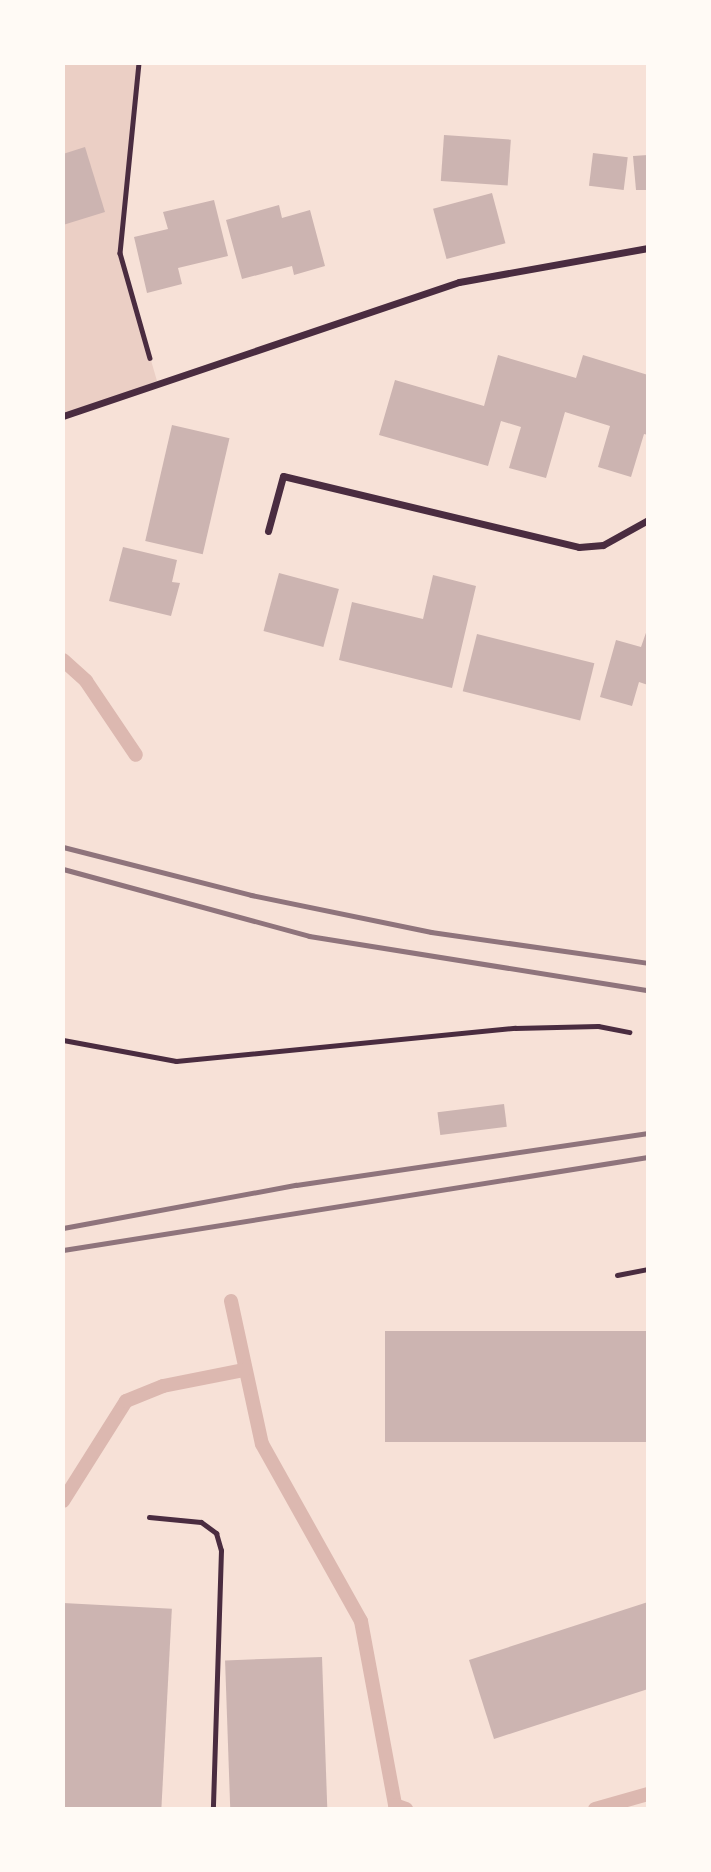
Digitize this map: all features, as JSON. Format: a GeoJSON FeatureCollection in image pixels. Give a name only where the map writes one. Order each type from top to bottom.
{"type":"FeatureCollection","features":[{"type":"Feature","properties":{"kind":"street"},"geometry":{"type":"LineString","coordinates":[[63,416],[157,381],[459,282],[648,248]]}},
{"type":"Feature","properties":{"kind":"street"},"geometry":{"type":"LineString","coordinates":[[268,531],[283,477],[579,547],[603,545],[648,520]]}},
{"type":"Feature","properties":{"kind":"lane"},"geometry":{"type":"LineString","coordinates":[[63,1040],[176,1062],[515,1028],[598,1026],[629,1032]]}},
{"type":"Feature","properties":{"kind":"lane"},"geometry":{"type":"LineString","coordinates":[[617,1275],[648,1269]]}},
{"type":"Feature","properties":{"kind":"lane"},"geometry":{"type":"LineString","coordinates":[[149,1517],[201,1522],[216,1533],[221,1550],[213,1809]]}},
{"type":"Feature","properties":{"kind":"path"},"geometry":{"type":"LineString","coordinates":[[139,63],[120,253],[157,381]]}},
{"type":"Feature","properties":{"kind":"shaded area"},"geometry":{"type":"Polygon","coordinates":[[[63,63],[139,63],[120,253],[157,381],[63,416],[63,63]]]}},
{"type":"Feature","properties":{"kind":"building"},"geometry":{"type":"Polygon","coordinates":[[[444,135],[511,140],[508,186],[441,181],[444,135]]]}},
{"type":"Feature","properties":{"kind":"building"},"geometry":{"type":"Polygon","coordinates":[[[85,147],[105,212],[63,225],[63,154],[85,147]]]}},
{"type":"Feature","properties":{"kind":"building"},"geometry":{"type":"Polygon","coordinates":[[[593,153],[628,157],[624,190],[589,186],[593,153]]]}},
{"type":"Feature","properties":{"kind":"building"},"geometry":{"type":"Polygon","coordinates":[[[648,155],[648,190],[636,190],[633,156],[648,155]]]}},
{"type":"Feature","properties":{"kind":"building"},"geometry":{"type":"Polygon","coordinates":[[[492,193],[505,243],[447,259],[433,209],[492,193]]]}},
{"type":"Feature","properties":{"kind":"building"},"geometry":{"type":"Polygon","coordinates":[[[214,200],[228,256],[178,268],[182,284],[147,293],[134,237],[168,229],[163,212],[214,200]]]}},
{"type":"Feature","properties":{"kind":"building"},"geometry":{"type":"Polygon","coordinates":[[[279,205],[282,218],[310,210],[325,266],[294,275],[292,266],[242,279],[226,220],[279,205]]]}},
{"type":"Feature","properties":{"kind":"building"},"geometry":{"type":"Polygon","coordinates":[[[498,355],[576,378],[583,355],[648,375],[648,435],[644,434],[631,477],[598,467],[610,426],[565,412],[546,478],[509,468],[521,427],[501,421],[488,466],[379,435],[395,380],[484,406],[498,355]]]}},
{"type":"Feature","properties":{"kind":"building"},"geometry":{"type":"Polygon","coordinates":[[[172,425],[229,438],[203,554],[145,541],[172,425]]]}},
{"type":"Feature","properties":{"kind":"building"},"geometry":{"type":"Polygon","coordinates":[[[123,547],[177,560],[172,582],[180,583],[171,616],[109,601],[123,547]]]}},
{"type":"Feature","properties":{"kind":"building"},"geometry":{"type":"Polygon","coordinates":[[[279,573],[339,589],[323,647],[263,631],[279,573]]]}},
{"type":"Feature","properties":{"kind":"building"},"geometry":{"type":"Polygon","coordinates":[[[433,575],[476,586],[452,688],[339,660],[352,602],[423,619],[433,575]]]}},
{"type":"Feature","properties":{"kind":"building"},"geometry":{"type":"Polygon","coordinates":[[[648,627],[648,685],[639,682],[632,706],[600,697],[616,640],[641,647],[648,627]]]}},
{"type":"Feature","properties":{"kind":"building"},"geometry":{"type":"Polygon","coordinates":[[[477,634],[594,663],[580,721],[463,691],[477,634]]]}},
{"type":"Feature","properties":{"kind":"building"},"geometry":{"type":"Polygon","coordinates":[[[504,1104],[507,1127],[440,1135],[437,1112],[504,1104]]]}},
{"type":"Feature","properties":{"kind":"building"},"geometry":{"type":"Polygon","coordinates":[[[385,1331],[648,1331],[648,1442],[385,1442],[385,1331]]]}},
{"type":"Feature","properties":{"kind":"building"},"geometry":{"type":"Polygon","coordinates":[[[648,1602],[648,1689],[494,1739],[469,1660],[648,1602]]]}},
{"type":"Feature","properties":{"kind":"building"},"geometry":{"type":"Polygon","coordinates":[[[63,1603],[172,1609],[161,1809],[63,1809],[63,1603]]]}},
{"type":"Feature","properties":{"kind":"building"},"geometry":{"type":"Polygon","coordinates":[[[322,1657],[327,1809],[230,1809],[225,1660],[322,1657]]]}},
{"type":"Feature","properties":{"kind":"waterway"},"geometry":{"type":"LineString","coordinates":[[63,660],[86,681],[136,755]]}},
{"type":"Feature","properties":{"kind":"waterway"},"geometry":{"type":"LineString","coordinates":[[231,1301],[262,1444],[361,1621],[395,1805],[406,1809]]}},
{"type":"Feature","properties":{"kind":"waterway"},"geometry":{"type":"LineString","coordinates":[[63,1501],[126,1401],[163,1386],[244,1370]]}},
{"type":"Feature","properties":{"kind":"waterway"},"geometry":{"type":"LineString","coordinates":[[595,1809],[648,1794]]}},
{"type":"Feature","properties":{"kind":"railway"},"geometry":{"type":"LineString","coordinates":[[63,847],[251,895],[431,932],[648,963]]}},
{"type":"Feature","properties":{"kind":"railway"},"geometry":{"type":"LineString","coordinates":[[63,869],[309,936],[648,990]]}},
{"type":"Feature","properties":{"kind":"railway"},"geometry":{"type":"LineString","coordinates":[[63,1228],[296,1185],[648,1133]]}},
{"type":"Feature","properties":{"kind":"railway"},"geometry":{"type":"LineString","coordinates":[[63,1250],[648,1157]]}}]}
